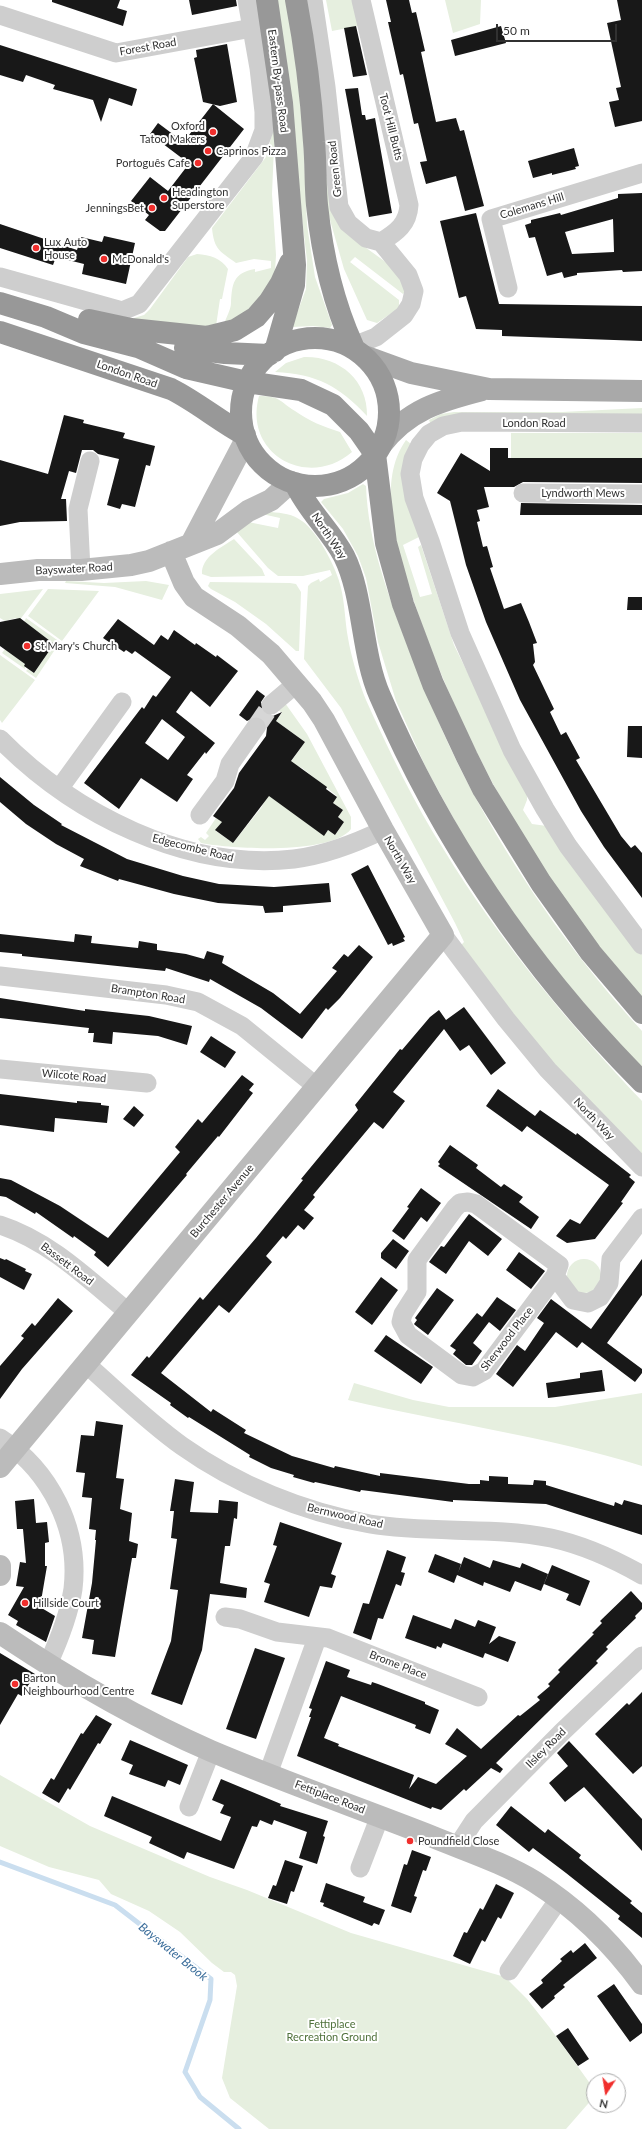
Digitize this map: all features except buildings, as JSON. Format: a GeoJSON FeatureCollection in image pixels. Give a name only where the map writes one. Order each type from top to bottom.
{"type":"FeatureCollection","features":[{"type":"Feature","properties":{"kind":"highway","name":"Eastern By-pass Road"},"geometry":{"type":"LineString","coordinates":[[267,0],[282,103],[295,244],[294,285],[272,352]]}},
{"type":"Feature","properties":{"kind":"highway"},"geometry":{"type":"LineString","coordinates":[[296,0],[308,80],[314,142],[317,204],[322,250],[346,330],[360,351],[384,380],[389,403],[388,423],[378,450],[365,466],[354,475],[337,482],[316,486],[293,483],[271,471],[256,457],[245,437],[242,420],[242,402],[248,382],[258,366],[272,352],[286,345],[312,339],[360,351]]}},
{"type":"Feature","properties":{"kind":"highway"},"geometry":{"type":"LineString","coordinates":[[0,302],[46,317],[85,320],[130,329],[207,338],[235,330],[256,317],[269,302],[281,283],[295,244]]}},
{"type":"Feature","properties":{"kind":"highway"},"geometry":{"type":"LineString","coordinates":[[130,329],[183,348],[225,353],[272,352]]}},
{"type":"Feature","properties":{"kind":"highway"},"geometry":{"type":"LineString","coordinates":[[130,329],[186,368],[248,382],[286,387],[316,396],[333,405],[378,450],[386,543],[403,604],[433,684],[482,789],[541,883],[592,953],[642,1013]]}},
{"type":"Feature","properties":{"kind":"highway","name":"London Road"},"geometry":{"type":"LineString","coordinates":[[0,332],[171,389],[190,398],[245,437]]}},
{"type":"Feature","properties":{"kind":"highway","name":"North Way"},"geometry":{"type":"LineString","coordinates":[[293,483],[303,501],[329,532],[344,557],[352,577],[370,665],[379,694],[420,783],[449,834],[520,939],[551,980],[613,1053],[642,1082]]}},
{"type":"Feature","properties":{"kind":"main road"},"geometry":{"type":"LineString","coordinates":[[360,351],[411,373],[488,389],[642,391]]}},
{"type":"Feature","properties":{"kind":"main road"},"geometry":{"type":"LineString","coordinates":[[378,450],[391,432],[412,414],[454,397],[488,389]]}},
{"type":"Feature","properties":{"kind":"street"},"geometry":{"type":"LineString","coordinates":[[0,277],[130,329],[139,304],[254,156],[264,130],[264,112],[247,0]]}},
{"type":"Feature","properties":{"kind":"street","name":"Green Road"},"geometry":{"type":"LineString","coordinates":[[313,0],[326,87],[339,207],[348,223],[366,238],[381,242]]}},
{"type":"Feature","properties":{"kind":"street","name":"Toot Hill Butts"},"geometry":{"type":"LineString","coordinates":[[361,0],[410,205],[408,217],[400,230],[381,242]]}},
{"type":"Feature","properties":{"kind":"street","name":"Forest Road"},"geometry":{"type":"LineString","coordinates":[[0,15],[116,53],[252,28]]}},
{"type":"Feature","properties":{"kind":"street","name":"Colemans Hill"},"geometry":{"type":"LineString","coordinates":[[508,288],[491,218],[642,173]]}},
{"type":"Feature","properties":{"kind":"street"},"geometry":{"type":"LineString","coordinates":[[360,351],[404,316],[411,304],[414,291],[408,275],[381,242]]}},
{"type":"Feature","properties":{"kind":"street","name":"London Road"},"geometry":{"type":"LineString","coordinates":[[642,423],[462,422],[443,426],[429,434],[420,445],[413,459],[410,474],[414,498],[430,541],[460,633],[512,750],[545,809],[568,846],[642,946]]}},
{"type":"Feature","properties":{"kind":"street"},"geometry":{"type":"LineString","coordinates":[[192,542],[245,437]]}},
{"type":"Feature","properties":{"kind":"street"},"geometry":{"type":"LineString","coordinates":[[81,570],[78,509],[90,461]]}},
{"type":"Feature","properties":{"kind":"street","name":"Bayswater Road"},"geometry":{"type":"LineString","coordinates":[[0,574],[38,570],[81,570],[131,565],[149,561],[192,542],[217,534],[248,510],[271,500],[293,483]]}},
{"type":"Feature","properties":{"kind":"street","name":"Lyndworth Mews"},"geometry":{"type":"LineString","coordinates":[[523,493],[642,494]]}},
{"type":"Feature","properties":{"kind":"street","name":"North Way"},"geometry":{"type":"LineString","coordinates":[[171,552],[184,583],[194,597],[248,634],[272,654],[297,683],[324,720],[383,830],[443,935],[506,1019],[548,1070],[642,1167]]}},
{"type":"Feature","properties":{"kind":"street"},"geometry":{"type":"LineString","coordinates":[[272,705],[297,683]]}},
{"type":"Feature","properties":{"kind":"street"},"geometry":{"type":"LineString","coordinates":[[59,789],[122,702]]}},
{"type":"Feature","properties":{"kind":"street"},"geometry":{"type":"LineString","coordinates":[[200,815],[225,781],[230,764],[256,727]]}},
{"type":"Feature","properties":{"kind":"street","name":"Edgecombe Road"},"geometry":{"type":"LineString","coordinates":[[0,739],[35,772],[59,789],[111,820],[153,839],[194,850],[242,860],[271,860],[315,855],[359,842],[383,830]]}},
{"type":"Feature","properties":{"kind":"street","name":"Burchester Avenue"},"geometry":{"type":"LineString","coordinates":[[0,1467],[8,1443],[86,1364],[443,935]]}},
{"type":"Feature","properties":{"kind":"street","name":"Brampton Road"},"geometry":{"type":"LineString","coordinates":[[0,976],[166,994],[198,1002],[242,1026],[317,1087]]}},
{"type":"Feature","properties":{"kind":"street","name":"Wilcote Road"},"geometry":{"type":"LineString","coordinates":[[0,1069],[147,1083]]}},
{"type":"Feature","properties":{"kind":"street","name":"Sherwood Place"},"geometry":{"type":"LineString","coordinates":[[468,1202],[476,1204],[559,1265],[555,1276],[484,1371],[473,1377],[462,1375],[408,1335],[401,1322],[402,1314],[418,1292],[417,1260],[460,1203],[468,1202]]}},
{"type":"Feature","properties":{"kind":"street","name":"Sherwood Place"},"geometry":{"type":"LineString","coordinates":[[555,1276],[574,1300],[588,1303],[600,1297],[609,1283],[611,1259],[642,1218]]}},
{"type":"Feature","properties":{"kind":"street","name":"Bassett Road"},"geometry":{"type":"LineString","coordinates":[[0,1225],[22,1233],[45,1246],[129,1313]]}},
{"type":"Feature","properties":{"kind":"street","name":"Bernwood Road"},"geometry":{"type":"LineString","coordinates":[[86,1364],[186,1449],[210,1465],[295,1504],[371,1524],[407,1528],[506,1533],[551,1538],[594,1551],[642,1575]]}},
{"type":"Feature","properties":{"kind":"street"},"geometry":{"type":"LineString","coordinates":[[8,1443],[38,1471],[54,1495],[66,1521],[72,1543],[73,1589],[62,1632],[48,1664]]}},
{"type":"Feature","properties":{"kind":"street"},"geometry":{"type":"LineString","coordinates":[[0,1566],[0,1575]]}},
{"type":"Feature","properties":{"kind":"street","name":"Brome Place"},"geometry":{"type":"LineString","coordinates":[[225,1617],[240,1619],[277,1632],[317,1638],[328,1638],[478,1697]]}},
{"type":"Feature","properties":{"kind":"street","name":"Fettiplace Road"},"geometry":{"type":"LineString","coordinates":[[0,1633],[48,1664],[113,1702],[211,1751],[457,1847],[508,1868],[534,1882],[559,1899],[590,1925],[621,1957],[642,1984]]}},
{"type":"Feature","properties":{"kind":"street"},"geometry":{"type":"LineString","coordinates":[[268,1774],[317,1638]]}},
{"type":"Feature","properties":{"kind":"street","name":"Ilsley Road"},"geometry":{"type":"LineString","coordinates":[[457,1847],[480,1816],[560,1733],[642,1656]]}},
{"type":"Feature","properties":{"kind":"street"},"geometry":{"type":"LineString","coordinates":[[189,1807],[211,1751]]}},
{"type":"Feature","properties":{"kind":"street"},"geometry":{"type":"LineString","coordinates":[[360,1868],[380,1816]]}},
{"type":"Feature","properties":{"kind":"street"},"geometry":{"type":"LineString","coordinates":[[509,1971],[559,1899]]}},
{"type":"Feature","properties":{"kind":"green space"},"geometry":{"type":"Polygon","coordinates":[[[275,0],[287,0],[296,60],[303,131],[307,225],[315,277],[332,325],[330,328],[313,326],[292,327],[306,289],[307,260],[275,0]]]}},
{"type":"Feature","properties":{"kind":"green space"},"geometry":{"type":"Polygon","coordinates":[[[309,0],[325,124],[358,242],[387,263],[402,277],[405,292],[403,294],[355,257],[350,262],[399,300],[399,308],[377,323],[367,320],[344,269],[328,213],[309,0]]]}},
{"type":"Feature","properties":{"kind":"green space"},"geometry":{"type":"Polygon","coordinates":[[[326,0],[352,0],[358,26],[332,31],[326,0]]]}},
{"type":"Feature","properties":{"kind":"green space"},"geometry":{"type":"Polygon","coordinates":[[[445,0],[481,0],[480,24],[453,33],[445,0]]]}},
{"type":"Feature","properties":{"kind":"green space"},"geometry":{"type":"Polygon","coordinates":[[[275,123],[272,194],[276,255],[275,272],[270,285],[249,311],[224,324],[231,305],[232,290],[235,280],[242,273],[248,271],[255,269],[255,272],[271,268],[271,261],[254,259],[236,263],[216,246],[212,228],[266,157],[275,123]]]}},
{"type":"Feature","properties":{"kind":"green space"},"geometry":{"type":"Polygon","coordinates":[[[197,254],[215,258],[222,262],[228,269],[222,299],[220,299],[216,326],[206,327],[134,320],[134,318],[144,315],[150,309],[188,257],[197,254]]]}},
{"type":"Feature","properties":{"kind":"green space"},"geometry":{"type":"Polygon","coordinates":[[[304,357],[329,361],[340,366],[349,373],[357,381],[362,391],[366,403],[367,416],[337,389],[315,379],[290,373],[275,372],[286,363],[304,357]]]}},
{"type":"Feature","properties":{"kind":"green space"},"geometry":{"type":"Polygon","coordinates":[[[259,396],[275,398],[311,421],[340,432],[352,452],[335,463],[317,467],[299,466],[283,460],[270,449],[261,435],[257,417],[259,396]]]}},
{"type":"Feature","properties":{"kind":"green space"},"geometry":{"type":"Polygon","coordinates":[[[642,408],[642,417],[431,425],[429,420],[441,414],[454,412],[562,412],[642,408]]]}},
{"type":"Feature","properties":{"kind":"green space"},"geometry":{"type":"Polygon","coordinates":[[[511,433],[642,433],[642,459],[511,458],[511,433]]]}},
{"type":"Feature","properties":{"kind":"green space"},"geometry":{"type":"Polygon","coordinates":[[[406,440],[411,444],[419,537],[403,545],[420,597],[432,594],[418,547],[421,545],[454,645],[527,793],[527,800],[523,810],[532,824],[547,826],[603,907],[642,955],[642,998],[601,954],[542,868],[515,824],[490,778],[445,684],[409,586],[395,532],[391,493],[392,474],[397,456],[406,440]]]}},
{"type":"Feature","properties":{"kind":"green space"},"geometry":{"type":"Polygon","coordinates":[[[363,484],[366,486],[371,527],[386,587],[415,665],[449,746],[496,834],[534,894],[596,978],[642,1031],[642,1070],[545,958],[473,854],[426,768],[396,701],[378,642],[366,578],[358,556],[343,529],[321,502],[324,499],[348,493],[363,484]]]}},
{"type":"Feature","properties":{"kind":"green space"},"geometry":{"type":"Polygon","coordinates":[[[271,512],[291,515],[302,521],[314,533],[331,561],[339,580],[349,645],[366,700],[402,776],[422,814],[444,850],[488,916],[536,980],[588,1042],[642,1101],[642,1159],[529,1037],[461,945],[464,942],[455,923],[341,708],[304,659],[308,586],[319,579],[320,582],[332,575],[330,570],[303,576],[278,576],[268,568],[236,531],[248,522],[278,528],[280,518],[262,514],[271,512]]]}},
{"type":"Feature","properties":{"kind":"green space"},"geometry":{"type":"Polygon","coordinates":[[[234,539],[262,569],[265,576],[211,577],[202,574],[205,562],[213,553],[234,539]]]}},
{"type":"Feature","properties":{"kind":"green space"},"geometry":{"type":"Polygon","coordinates":[[[66,581],[104,583],[146,581],[169,585],[162,600],[115,587],[65,583],[66,581]]]}},
{"type":"Feature","properties":{"kind":"green space"},"geometry":{"type":"Polygon","coordinates":[[[210,582],[296,584],[301,592],[299,651],[296,651],[266,624],[235,602],[211,589],[208,586],[210,582]]]}},
{"type":"Feature","properties":{"kind":"green space"},"geometry":{"type":"Polygon","coordinates":[[[43,589],[19,621],[16,618],[5,621],[0,618],[0,594],[43,589]]]}},
{"type":"Feature","properties":{"kind":"green space"},"geometry":{"type":"Polygon","coordinates":[[[48,589],[99,591],[62,641],[28,616],[48,589]]]}},
{"type":"Feature","properties":{"kind":"green space"},"geometry":{"type":"Polygon","coordinates":[[[26,618],[60,642],[36,678],[26,671],[28,669],[34,673],[54,644],[24,622],[26,618]]]}},
{"type":"Feature","properties":{"kind":"green space"},"geometry":{"type":"Polygon","coordinates":[[[5,649],[25,664],[25,669],[2,653],[5,649]]]}},
{"type":"Feature","properties":{"kind":"green space"},"geometry":{"type":"Polygon","coordinates":[[[0,655],[35,680],[2,723],[0,720],[0,655]]]}},
{"type":"Feature","properties":{"kind":"green space"},"geometry":{"type":"Polygon","coordinates":[[[285,703],[307,734],[351,817],[351,829],[340,837],[323,843],[303,846],[256,848],[201,843],[198,839],[201,837],[205,840],[209,836],[206,833],[216,818],[222,822],[216,831],[233,843],[261,808],[269,793],[324,835],[328,830],[335,835],[344,822],[338,817],[343,810],[333,803],[337,796],[302,768],[290,763],[305,742],[276,721],[282,713],[277,709],[285,703]]]}},
{"type":"Feature","properties":{"kind":"green space"},"geometry":{"type":"Polygon","coordinates":[[[581,1259],[587,1259],[596,1264],[600,1270],[600,1282],[596,1288],[587,1293],[581,1293],[572,1288],[567,1279],[567,1273],[572,1264],[581,1259]]]}},
{"type":"Feature","properties":{"kind":"green space"},"geometry":{"type":"Polygon","coordinates":[[[354,1383],[413,1400],[449,1407],[555,1407],[642,1393],[642,1466],[569,1446],[348,1400],[354,1383]]]}},
{"type":"Feature","properties":{"kind":"green space","name":"Fettiplace Recreation Ground"},"geometry":{"type":"Polygon","coordinates":[[[0,1775],[90,1826],[210,1877],[247,1890],[351,1933],[505,1977],[527,1999],[586,2078],[586,2106],[566,2129],[269,2129],[230,2098],[222,2078],[237,1986],[235,1975],[231,1972],[224,1972],[212,1963],[180,1932],[149,1911],[111,1894],[99,1880],[49,1867],[0,1846],[0,1775]]]}},
{"type":"Feature","properties":{"kind":"waterway","name":"Bayswater Brook"},"geometry":{"type":"LineString","coordinates":[[0,1862],[115,1905],[211,1979],[210,2000],[185,2072],[200,2097],[239,2129]]}},
{"type":"Feature","properties":{"kind":"tunnel"},"geometry":{"type":"LineString","coordinates":[[256,727],[271,705]]}},
{"type":"Feature","properties":{"kind":"place","name":"Oxford Tatoo Makers"},"geometry":{"type":"Point","coordinates":[213,132]}},
{"type":"Feature","properties":{"kind":"place","name":"Caprinos Pizza"},"geometry":{"type":"Point","coordinates":[208,151]}},
{"type":"Feature","properties":{"kind":"place","name":"Portoguês Cafe"},"geometry":{"type":"Point","coordinates":[198,163]}},
{"type":"Feature","properties":{"kind":"place","name":"Headington Superstore"},"geometry":{"type":"Point","coordinates":[164,198]}},
{"type":"Feature","properties":{"kind":"place","name":"JenningsBet"},"geometry":{"type":"Point","coordinates":[152,208]}},
{"type":"Feature","properties":{"kind":"place","name":"Lux Auto House"},"geometry":{"type":"Point","coordinates":[36,248]}},
{"type":"Feature","properties":{"kind":"place","name":"McDonald's"},"geometry":{"type":"Point","coordinates":[104,259]}},
{"type":"Feature","properties":{"kind":"place","name":"St Mary's Church"},"geometry":{"type":"Point","coordinates":[27,646]}},
{"type":"Feature","properties":{"kind":"place","name":"Hillside Court"},"geometry":{"type":"Point","coordinates":[25,1603]}},
{"type":"Feature","properties":{"kind":"place","name":"Barton Neighbourhood Centre"},"geometry":{"type":"Point","coordinates":[15,1684]}},
{"type":"Feature","properties":{"kind":"place","name":"Poundfield Close"},"geometry":{"type":"Point","coordinates":[410,1841]}}]}
